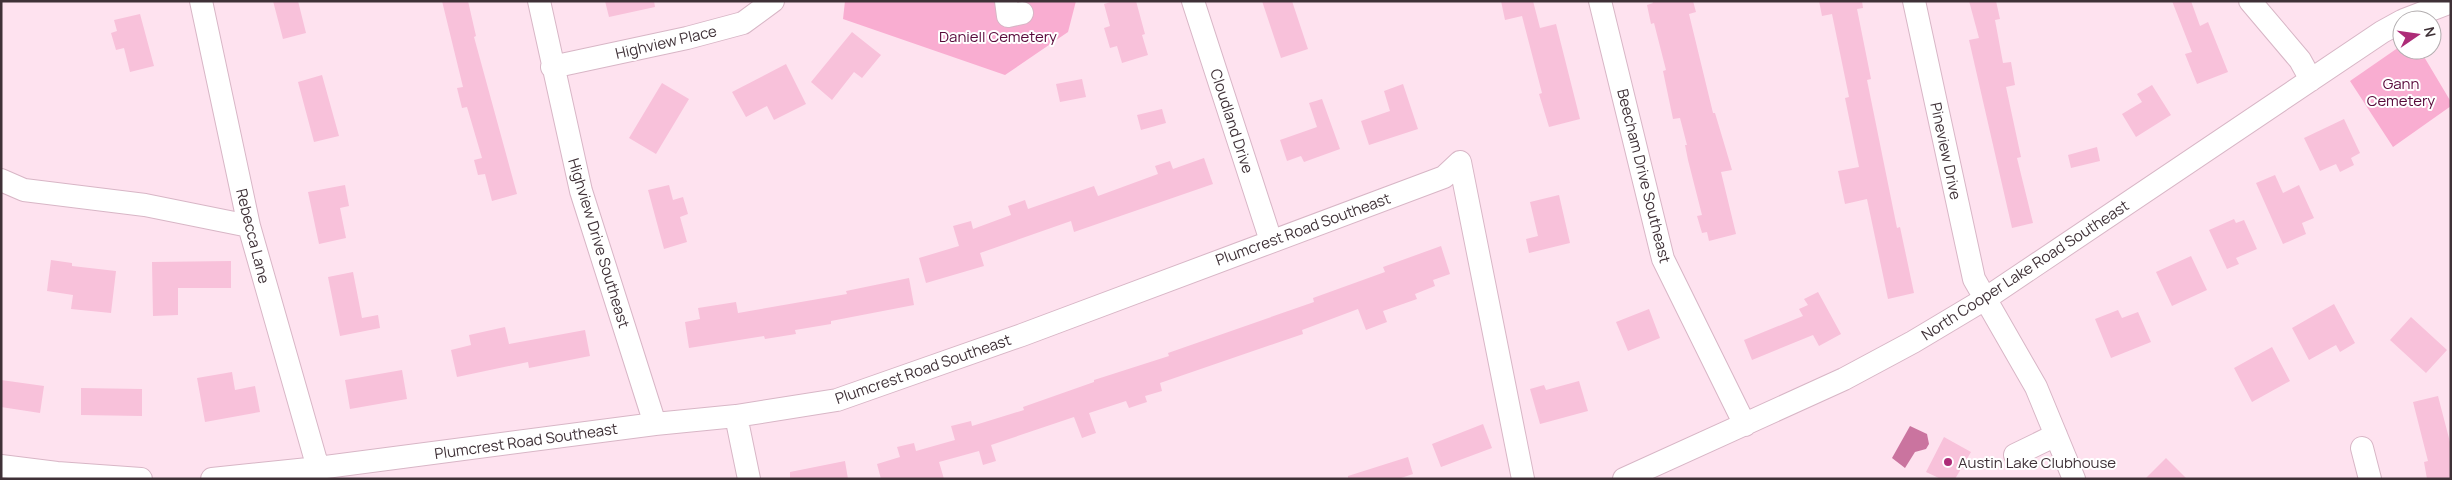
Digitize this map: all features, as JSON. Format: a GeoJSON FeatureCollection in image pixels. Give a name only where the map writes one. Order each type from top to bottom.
{"type":"FeatureCollection","features":[{"type":"Feature","properties":{"kind":"street","name":"Rebecca Lane"},"geometry":{"type":"LineString","coordinates":[[201,1],[249,226],[318,468]]}},
{"type":"Feature","properties":{"kind":"street","name":"Highview Drive Southeast"},"geometry":{"type":"LineString","coordinates":[[538,1],[580,191],[655,424]]}},
{"type":"Feature","properties":{"kind":"street","name":"Highview Place"},"geometry":{"type":"LineString","coordinates":[[552,67],[687,38],[744,23],[773,1]]}},
{"type":"Feature","properties":{"kind":"street","name":"Cloudland Drive"},"geometry":{"type":"LineString","coordinates":[[1193,1],[1271,240]]}},
{"type":"Feature","properties":{"kind":"street","name":"Beecham Drive Southeast"},"geometry":{"type":"LineString","coordinates":[[1600,1],[1661,253],[1745,425]]}},
{"type":"Feature","properties":{"kind":"street","name":"Pineview Drive"},"geometry":{"type":"LineString","coordinates":[[1914,1],[1974,278],[2036,387],[2074,479]]}},
{"type":"Feature","properties":{"kind":"street"},"geometry":{"type":"LineString","coordinates":[[2250,1],[2300,60],[2311,80]]}},
{"type":"Feature","properties":{"kind":"street","name":"North Cooper Lake Road Southeast"},"geometry":{"type":"LineString","coordinates":[[2431,10],[2451,2]]}},
{"type":"Feature","properties":{"kind":"street","name":"North Cooper Lake Road Southeast"},"geometry":{"type":"LineString","coordinates":[[1624,479],[1844,379],[1913,342],[1985,299],[2392,27]]}},
{"type":"Feature","properties":{"kind":"street","name":"Plumcrest Road Southeast"},"geometry":{"type":"LineString","coordinates":[[212,479],[318,468],[655,424],[736,416],[837,400],[1022,335],[1271,240],[1444,177],[1460,162],[1523,479]]}},
{"type":"Feature","properties":{"kind":"street"},"geometry":{"type":"LineString","coordinates":[[1,180],[24,190],[145,205],[249,226]]}},
{"type":"Feature","properties":{"kind":"street"},"geometry":{"type":"LineString","coordinates":[[736,416],[749,479]]}},
{"type":"Feature","properties":{"kind":"street"},"geometry":{"type":"LineString","coordinates":[[2015,455],[2056,435]]}},
{"type":"Feature","properties":{"kind":"street"},"geometry":{"type":"LineString","coordinates":[[2362,448],[2370,479]]}},
{"type":"Feature","properties":{"kind":"street"},"geometry":{"type":"LineString","coordinates":[[1,466],[58,473],[141,479]]}},
{"type":"Feature","properties":{"kind":"green space","name":"Daniell Cemetery"},"geometry":{"type":"Polygon","coordinates":[[[845,1],[1076,1],[1068,32],[1005,75],[843,19],[845,1]]]}},
{"type":"Feature","properties":{"kind":"green space","name":"Gann Cemetery"},"geometry":{"type":"Polygon","coordinates":[[[2392,52],[2392,60],[2426,60],[2451,102],[2451,106],[2393,147],[2350,81],[2392,52]]]}},
{"type":"Feature","properties":{"kind":"shaded area"},"geometry":{"type":"Polygon","coordinates":[[[1910,426],[1927,434],[1929,444],[1926,449],[1915,452],[1905,468],[1892,458],[1910,426]]]}},
{"type":"Feature","properties":{"kind":"building"},"geometry":{"type":"Polygon","coordinates":[[[273,1],[298,1],[306,33],[283,39],[273,1]]]}},
{"type":"Feature","properties":{"kind":"building"},"geometry":{"type":"Polygon","coordinates":[[[442,1],[468,1],[476,36],[474,37],[517,194],[492,201],[485,174],[478,175],[474,160],[482,158],[467,107],[462,108],[457,88],[463,87],[442,1]]]}},
{"type":"Feature","properties":{"kind":"building"},"geometry":{"type":"Polygon","coordinates":[[[605,1],[654,1],[655,7],[609,17],[605,1]]]}},
{"type":"Feature","properties":{"kind":"building"},"geometry":{"type":"Polygon","coordinates":[[[1114,1],[1136,1],[1145,34],[1142,35],[1148,55],[1122,63],[1117,46],[1110,48],[1104,28],[1110,26],[1104,4],[1114,1]]]}},
{"type":"Feature","properties":{"kind":"building"},"geometry":{"type":"Polygon","coordinates":[[[1262,1],[1292,1],[1308,49],[1281,58],[1262,1]]]}},
{"type":"Feature","properties":{"kind":"building"},"geometry":{"type":"Polygon","coordinates":[[[1501,1],[1533,1],[1540,28],[1556,24],[1580,119],[1549,127],[1539,94],[1542,93],[1522,16],[1505,20],[1501,1]]]}},
{"type":"Feature","properties":{"kind":"building"},"geometry":{"type":"Polygon","coordinates":[[[1652,1],[1693,1],[1696,12],[1689,14],[1713,113],[1715,113],[1732,170],[1721,172],[1736,234],[1709,241],[1707,232],[1702,233],[1697,216],[1702,215],[1688,160],[1685,145],[1687,145],[1680,118],[1673,119],[1663,71],[1666,70],[1654,23],[1651,24],[1647,5],[1653,3],[1652,1]]]}},
{"type":"Feature","properties":{"kind":"building"},"geometry":{"type":"Polygon","coordinates":[[[1819,1],[1862,1],[1863,8],[1857,9],[1871,79],[1867,80],[1897,228],[1900,227],[1914,293],[1888,299],[1867,199],[1845,204],[1838,171],[1859,167],[1845,98],[1849,97],[1832,14],[1822,16],[1819,1]]]}},
{"type":"Feature","properties":{"kind":"building"},"geometry":{"type":"Polygon","coordinates":[[[1969,1],[1996,1],[2000,19],[1995,20],[2003,63],[2011,62],[2015,85],[2006,87],[2021,157],[2017,158],[2033,223],[2012,228],[1969,40],[1979,38],[1969,1]]]}},
{"type":"Feature","properties":{"kind":"building"},"geometry":{"type":"Polygon","coordinates":[[[2172,1],[2191,1],[2200,26],[2208,22],[2228,72],[2197,84],[2185,54],[2192,52],[2172,1]]]}},
{"type":"Feature","properties":{"kind":"building"},"geometry":{"type":"Polygon","coordinates":[[[140,14],[154,66],[130,72],[124,48],[116,50],[111,33],[117,31],[114,20],[140,14]]]}},
{"type":"Feature","properties":{"kind":"building"},"geometry":{"type":"Polygon","coordinates":[[[852,32],[881,55],[862,78],[854,72],[832,100],[811,82],[852,32]]]}},
{"type":"Feature","properties":{"kind":"building"},"geometry":{"type":"Polygon","coordinates":[[[786,64],[806,104],[774,120],[767,106],[746,117],[732,92],[786,64]]]}},
{"type":"Feature","properties":{"kind":"building"},"geometry":{"type":"Polygon","coordinates":[[[322,75],[339,136],[314,142],[298,82],[322,75]]]}},
{"type":"Feature","properties":{"kind":"building"},"geometry":{"type":"Polygon","coordinates":[[[1082,79],[1086,97],[1060,102],[1056,84],[1082,79]]]}},
{"type":"Feature","properties":{"kind":"building"},"geometry":{"type":"Polygon","coordinates":[[[662,83],[689,99],[656,154],[629,138],[662,83]]]}},
{"type":"Feature","properties":{"kind":"building"},"geometry":{"type":"Polygon","coordinates":[[[1403,84],[1418,129],[1369,145],[1361,121],[1390,111],[1384,91],[1403,84]]]}},
{"type":"Feature","properties":{"kind":"building"},"geometry":{"type":"Polygon","coordinates":[[[2152,85],[2171,115],[2136,137],[2122,114],[2142,102],[2137,94],[2152,85]]]}},
{"type":"Feature","properties":{"kind":"building"},"geometry":{"type":"Polygon","coordinates":[[[1322,99],[1340,149],[1304,162],[1301,156],[1287,161],[1280,140],[1317,127],[1309,103],[1322,99]]]}},
{"type":"Feature","properties":{"kind":"building"},"geometry":{"type":"Polygon","coordinates":[[[1162,109],[1166,123],[1141,130],[1137,115],[1162,109]]]}},
{"type":"Feature","properties":{"kind":"building"},"geometry":{"type":"Polygon","coordinates":[[[2344,119],[2360,153],[2351,158],[2354,165],[2340,172],[2336,164],[2320,171],[2304,138],[2344,119]]]}},
{"type":"Feature","properties":{"kind":"building"},"geometry":{"type":"Polygon","coordinates":[[[2097,147],[2100,161],[2071,168],[2068,155],[2097,147]]]}},
{"type":"Feature","properties":{"kind":"building"},"geometry":{"type":"Polygon","coordinates":[[[1204,158],[1213,184],[1074,232],[1071,221],[980,253],[984,266],[926,283],[919,258],[959,246],[953,226],[971,221],[973,229],[1011,215],[1008,206],[1025,200],[1028,209],[1094,186],[1098,196],[1158,174],[1155,166],[1170,161],[1173,169],[1204,158]]]}},
{"type":"Feature","properties":{"kind":"building"},"geometry":{"type":"Polygon","coordinates":[[[2275,175],[2283,193],[2299,185],[2314,218],[2302,223],[2306,234],[2283,244],[2256,183],[2275,175]]]}},
{"type":"Feature","properties":{"kind":"building"},"geometry":{"type":"Polygon","coordinates":[[[345,185],[349,206],[340,208],[346,238],[319,244],[308,192],[345,185]]]}},
{"type":"Feature","properties":{"kind":"building"},"geometry":{"type":"Polygon","coordinates":[[[669,185],[673,200],[683,197],[688,214],[680,217],[687,242],[664,249],[648,190],[669,185]]]}},
{"type":"Feature","properties":{"kind":"building"},"geometry":{"type":"Polygon","coordinates":[[[1559,195],[1570,243],[1529,253],[1526,239],[1538,236],[1530,202],[1559,195]]]}},
{"type":"Feature","properties":{"kind":"building"},"geometry":{"type":"Polygon","coordinates":[[[2234,219],[2236,223],[2244,220],[2257,249],[2236,258],[2239,264],[2227,269],[2209,230],[2234,219]]]}},
{"type":"Feature","properties":{"kind":"building"},"geometry":{"type":"Polygon","coordinates":[[[1441,246],[1450,274],[1433,280],[1435,286],[1415,294],[1417,299],[1383,311],[1387,322],[1366,330],[1358,309],[1302,330],[1303,334],[1160,383],[1162,391],[1145,396],[1147,402],[1129,408],[1126,401],[1089,413],[1096,433],[1082,438],[1074,417],[991,445],[996,461],[983,465],[979,451],[939,462],[944,479],[881,479],[877,464],[900,457],[897,447],[914,443],[916,451],[955,440],[951,426],[971,421],[972,426],[1024,410],[1023,407],[1094,382],[1094,380],[1169,356],[1168,353],[1314,302],[1313,298],[1385,272],[1383,267],[1441,246]]]}},
{"type":"Feature","properties":{"kind":"building"},"geometry":{"type":"Polygon","coordinates":[[[2191,256],[2207,290],[2172,306],[2156,272],[2191,256]]]}},
{"type":"Feature","properties":{"kind":"building"},"geometry":{"type":"Polygon","coordinates":[[[51,260],[72,263],[72,266],[116,271],[111,313],[71,309],[73,295],[47,291],[51,260]]]}},
{"type":"Feature","properties":{"kind":"building"},"geometry":{"type":"Polygon","coordinates":[[[231,261],[231,288],[178,288],[178,315],[153,316],[152,262],[231,261]]]}},
{"type":"Feature","properties":{"kind":"building"},"geometry":{"type":"Polygon","coordinates":[[[353,272],[362,318],[378,315],[380,328],[340,336],[328,277],[353,272]]]}},
{"type":"Feature","properties":{"kind":"building"},"geometry":{"type":"Polygon","coordinates":[[[909,278],[914,305],[831,321],[831,324],[795,330],[796,334],[765,339],[764,336],[689,348],[685,322],[700,319],[698,308],[736,302],[738,313],[847,294],[846,291],[909,278]]]}},
{"type":"Feature","properties":{"kind":"building"},"geometry":{"type":"Polygon","coordinates":[[[1818,292],[1841,334],[1819,346],[1813,335],[1752,360],[1744,340],[1803,316],[1799,309],[1808,305],[1804,299],[1818,292]]]}},
{"type":"Feature","properties":{"kind":"building"},"geometry":{"type":"Polygon","coordinates":[[[2334,304],[2355,343],[2340,352],[2336,345],[2309,360],[2292,328],[2334,304]]]}},
{"type":"Feature","properties":{"kind":"building"},"geometry":{"type":"Polygon","coordinates":[[[1649,309],[1660,338],[1628,351],[1616,322],[1649,309]]]}},
{"type":"Feature","properties":{"kind":"building"},"geometry":{"type":"Polygon","coordinates":[[[2118,310],[2122,318],[2138,312],[2151,342],[2111,358],[2095,319],[2118,310]]]}},
{"type":"Feature","properties":{"kind":"building"},"geometry":{"type":"Polygon","coordinates":[[[2411,317],[2447,350],[2426,373],[2390,340],[2411,317]]]}},
{"type":"Feature","properties":{"kind":"building"},"geometry":{"type":"Polygon","coordinates":[[[505,327],[509,344],[585,330],[590,356],[529,368],[528,362],[457,377],[451,350],[471,345],[469,335],[505,327]]]}},
{"type":"Feature","properties":{"kind":"building"},"geometry":{"type":"Polygon","coordinates":[[[2272,347],[2290,381],[2252,402],[2234,368],[2272,347]]]}},
{"type":"Feature","properties":{"kind":"building"},"geometry":{"type":"Polygon","coordinates":[[[402,370],[407,399],[350,409],[345,380],[402,370]]]}},
{"type":"Feature","properties":{"kind":"building"},"geometry":{"type":"Polygon","coordinates":[[[232,372],[235,390],[255,386],[260,412],[205,422],[197,378],[232,372]]]}},
{"type":"Feature","properties":{"kind":"building"},"geometry":{"type":"Polygon","coordinates":[[[1,380],[44,386],[40,413],[1,407],[1,380]]]}},
{"type":"Feature","properties":{"kind":"building"},"geometry":{"type":"Polygon","coordinates":[[[1579,381],[1588,411],[1540,424],[1530,389],[1544,385],[1546,390],[1579,381]]]}},
{"type":"Feature","properties":{"kind":"building"},"geometry":{"type":"Polygon","coordinates":[[[81,388],[142,389],[142,416],[81,415],[81,388]]]}},
{"type":"Feature","properties":{"kind":"building"},"geometry":{"type":"Polygon","coordinates":[[[2438,396],[2451,446],[2451,479],[2427,479],[2424,462],[2428,461],[2413,402],[2438,396]]]}},
{"type":"Feature","properties":{"kind":"building"},"geometry":{"type":"Polygon","coordinates":[[[1483,424],[1492,448],[1441,467],[1432,444],[1483,424]]]}},
{"type":"Feature","properties":{"kind":"building","name":"Austin Lake Clubhouse"},"geometry":{"type":"Polygon","coordinates":[[[1944,437],[1971,452],[1955,479],[1941,479],[1926,472],[1944,437]]]}},
{"type":"Feature","properties":{"kind":"building"},"geometry":{"type":"Polygon","coordinates":[[[1408,457],[1413,474],[1398,479],[1348,479],[1348,476],[1408,457]]]}},
{"type":"Feature","properties":{"kind":"building"},"geometry":{"type":"Polygon","coordinates":[[[2166,458],[2187,479],[2145,479],[2166,458]]]}},
{"type":"Feature","properties":{"kind":"building"},"geometry":{"type":"Polygon","coordinates":[[[845,461],[848,479],[790,479],[790,472],[845,461]]]}},
{"type":"Feature","properties":{"kind":"place","name":"Austin Lake Clubhouse"},"geometry":{"type":"Point","coordinates":[1948,462]}}]}
